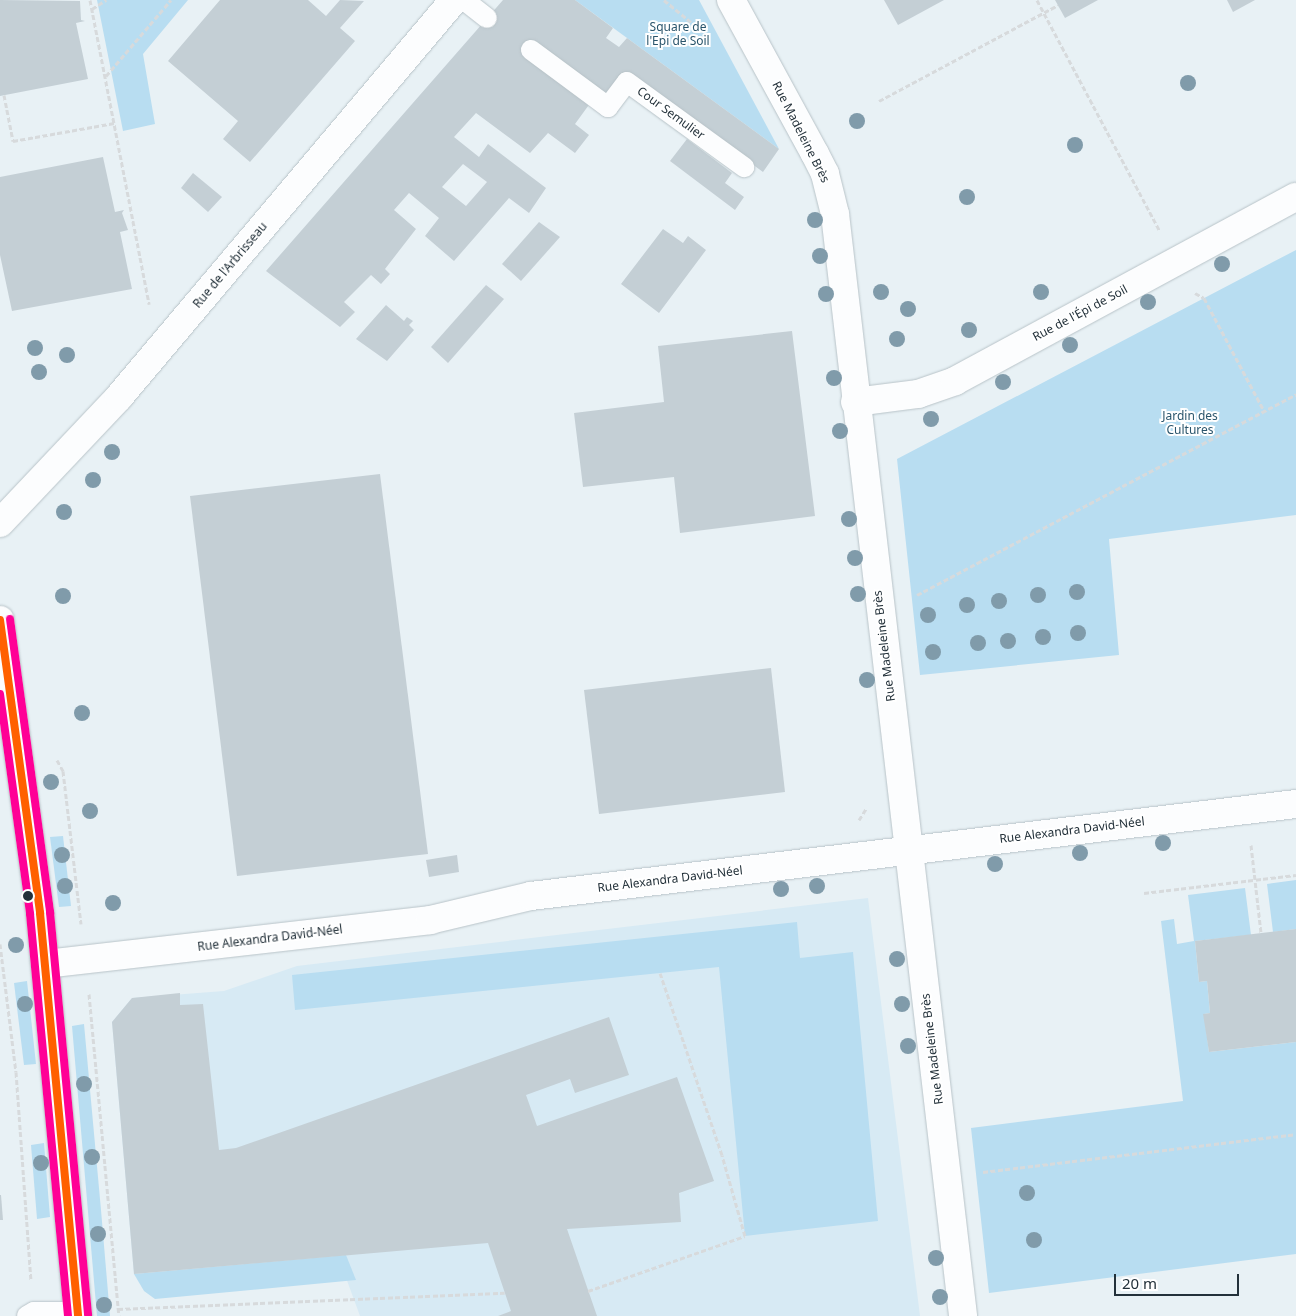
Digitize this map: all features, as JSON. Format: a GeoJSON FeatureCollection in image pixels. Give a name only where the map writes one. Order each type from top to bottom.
{"type":"FeatureCollection","features":[{"type":"Feature","properties":{"kind":"street","name":"Rue de l'Arbrisseau"},"geometry":{"type":"LineString","coordinates":[[0,523],[119,397],[454,0]]}},
{"type":"Feature","properties":{"kind":"street","name":"Rue Madeleine Brès"},"geometry":{"type":"LineString","coordinates":[[731,0],[815,154],[831,194],[964,1316]]}},
{"type":"Feature","properties":{"kind":"street","name":"Rue de l'Épi de Soil"},"geometry":{"type":"LineString","coordinates":[[855,402],[918,394],[955,381],[1296,197]]}},
{"type":"Feature","properties":{"kind":"street"},"geometry":{"type":"LineString","coordinates":[[0,620],[16,724],[45,964],[78,1314]]}},
{"type":"Feature","properties":{"kind":"street","name":"Rue Alexandra David-Néel"},"geometry":{"type":"LineString","coordinates":[[45,964],[430,920],[531,896],[857,855],[1296,804]]}},
{"type":"Feature","properties":{"kind":"lane"},"geometry":{"type":"LineString","coordinates":[[464,0],[487,18]]}},
{"type":"Feature","properties":{"kind":"lane","name":"Cour Semulier"},"geometry":{"type":"LineString","coordinates":[[531,50],[608,107],[627,82],[744,167]]}},
{"type":"Feature","properties":{"kind":"lane"},"geometry":{"type":"LineString","coordinates":[[30,1314],[78,1314]]}},
{"type":"Feature","properties":{"kind":"path"},"geometry":{"type":"LineString","coordinates":[[90,0],[158,349]]}},
{"type":"Feature","properties":{"kind":"path"},"geometry":{"type":"LineString","coordinates":[[92,9],[106,0]]}},
{"type":"Feature","properties":{"kind":"path"},"geometry":{"type":"LineString","coordinates":[[105,76],[171,0]]}},
{"type":"Feature","properties":{"kind":"path"},"geometry":{"type":"LineString","coordinates":[[664,0],[710,37]]}},
{"type":"Feature","properties":{"kind":"path"},"geometry":{"type":"LineString","coordinates":[[1037,0],[1177,261],[1191,291],[1204,298],[1264,411]]}},
{"type":"Feature","properties":{"kind":"path"},"geometry":{"type":"LineString","coordinates":[[879,101],[1058,5]]}},
{"type":"Feature","properties":{"kind":"path"},"geometry":{"type":"LineString","coordinates":[[4,95],[13,141],[114,123]]}},
{"type":"Feature","properties":{"kind":"path"},"geometry":{"type":"LineString","coordinates":[[881,615],[1296,394]]}},
{"type":"Feature","properties":{"kind":"path"},"geometry":{"type":"LineString","coordinates":[[857,855],[853,828],[866,811],[865,801]]}},
{"type":"Feature","properties":{"kind":"path"},"geometry":{"type":"LineString","coordinates":[[1247,810],[1262,933]]}},
{"type":"Feature","properties":{"kind":"path"},"geometry":{"type":"LineString","coordinates":[[1144,893],[1296,874]]}},
{"type":"Feature","properties":{"kind":"path"},"geometry":{"type":"LineString","coordinates":[[0,944],[16,1072],[30,1314]]}},
{"type":"Feature","properties":{"kind":"path"},"geometry":{"type":"LineString","coordinates":[[588,1291],[745,1236],[722,1155],[660,973]]}},
{"type":"Feature","properties":{"kind":"path"},"geometry":{"type":"LineString","coordinates":[[948,1177],[1296,1134]]}},
{"type":"Feature","properties":{"kind":"path"},"geometry":{"type":"LineString","coordinates":[[118,1309],[505,1293]]}},
{"type":"Feature","properties":{"kind":"shaded area"},"geometry":{"type":"Polygon","coordinates":[[[868,898],[920,1316],[360,1316],[338,1256],[134,1274],[112,1022],[132,998],[224,991],[297,966],[868,898]]]}},
{"type":"Feature","properties":{"kind":"green space"},"geometry":{"type":"Polygon","coordinates":[[[97,0],[188,0],[143,54],[155,124],[123,131],[97,0]]]}},
{"type":"Feature","properties":{"kind":"green space","name":"Square de l'Epi de Soil"},"geometry":{"type":"Polygon","coordinates":[[[575,0],[699,0],[779,149],[575,0]]]}},
{"type":"Feature","properties":{"kind":"green space","name":"Jardin des Cultures"},"geometry":{"type":"Polygon","coordinates":[[[1296,250],[1296,515],[1109,539],[1119,655],[920,675],[897,459],[1296,250]]]}},
{"type":"Feature","properties":{"kind":"green space"},"geometry":{"type":"Polygon","coordinates":[[[63,836],[71,906],[59,907],[50,837],[63,836]]]}},
{"type":"Feature","properties":{"kind":"green space"},"geometry":{"type":"Polygon","coordinates":[[[1296,880],[1296,929],[1273,932],[1267,884],[1296,880]]]}},
{"type":"Feature","properties":{"kind":"green space"},"geometry":{"type":"Polygon","coordinates":[[[1245,888],[1251,935],[1195,941],[1199,982],[1207,981],[1210,1013],[1204,1014],[1209,1052],[1296,1042],[1296,1254],[989,1293],[971,1128],[1183,1101],[1161,921],[1174,919],[1177,944],[1194,941],[1188,895],[1245,888]]]}},
{"type":"Feature","properties":{"kind":"green space"},"geometry":{"type":"Polygon","coordinates":[[[797,922],[800,958],[853,952],[878,1221],[745,1236],[719,967],[295,1010],[292,975],[797,922]]]}},
{"type":"Feature","properties":{"kind":"green space"},"geometry":{"type":"Polygon","coordinates":[[[27,981],[36,1064],[24,1065],[14,983],[27,981]]]}},
{"type":"Feature","properties":{"kind":"green space"},"geometry":{"type":"Polygon","coordinates":[[[84,1024],[110,1316],[97,1316],[72,1026],[84,1024]]]}},
{"type":"Feature","properties":{"kind":"green space"},"geometry":{"type":"Polygon","coordinates":[[[44,1143],[50,1217],[37,1219],[31,1145],[44,1143]]]}},
{"type":"Feature","properties":{"kind":"green space"},"geometry":{"type":"Polygon","coordinates":[[[346,1255],[356,1280],[155,1299],[144,1291],[134,1274],[346,1255]]]}},
{"type":"Feature","properties":{"kind":"building"},"geometry":{"type":"Polygon","coordinates":[[[0,0],[80,1],[81,20],[85,21],[76,23],[88,79],[0,96],[0,0]]]}},
{"type":"Feature","properties":{"kind":"building"},"geometry":{"type":"Polygon","coordinates":[[[220,0],[308,0],[326,16],[340,0],[364,1],[340,28],[355,41],[250,162],[223,139],[238,121],[168,61],[220,0]]]}},
{"type":"Feature","properties":{"kind":"building"},"geometry":{"type":"Polygon","coordinates":[[[503,0],[575,0],[613,28],[606,38],[619,47],[627,38],[779,149],[763,172],[629,74],[609,99],[591,102],[575,124],[589,135],[575,153],[548,133],[530,153],[476,113],[454,137],[479,157],[488,144],[546,188],[529,213],[509,198],[454,261],[425,236],[439,218],[409,193],[394,210],[416,229],[385,269],[390,274],[381,284],[371,275],[344,302],[355,312],[340,327],[266,271],[503,0]],[[463,164],[442,187],[466,206],[487,182],[463,164]]]}},
{"type":"Feature","properties":{"kind":"building"},"geometry":{"type":"Polygon","coordinates":[[[884,0],[944,0],[898,25],[884,0]]]}},
{"type":"Feature","properties":{"kind":"building"},"geometry":{"type":"Polygon","coordinates":[[[1055,0],[1098,0],[1065,18],[1055,0]]]}},
{"type":"Feature","properties":{"kind":"building"},"geometry":{"type":"Polygon","coordinates":[[[1227,0],[1255,0],[1233,12],[1227,0]]]}},
{"type":"Feature","properties":{"kind":"building"},"geometry":{"type":"Polygon","coordinates":[[[687,139],[732,173],[725,183],[744,197],[735,210],[670,161],[687,139]]]}},
{"type":"Feature","properties":{"kind":"building"},"geometry":{"type":"Polygon","coordinates":[[[103,157],[115,212],[124,210],[122,213],[128,230],[120,232],[132,289],[12,311],[0,255],[0,177],[103,157]]]}},
{"type":"Feature","properties":{"kind":"building"},"geometry":{"type":"Polygon","coordinates":[[[193,173],[222,197],[208,212],[181,188],[193,173]]]}},
{"type":"Feature","properties":{"kind":"building"},"geometry":{"type":"Polygon","coordinates":[[[539,222],[560,237],[521,281],[502,264],[539,222]]]}},
{"type":"Feature","properties":{"kind":"building"},"geometry":{"type":"Polygon","coordinates":[[[663,229],[683,243],[688,236],[706,250],[659,313],[621,284],[663,229]]]}},
{"type":"Feature","properties":{"kind":"building"},"geometry":{"type":"Polygon","coordinates":[[[486,285],[504,299],[448,363],[431,347],[486,285]]]}},
{"type":"Feature","properties":{"kind":"building"},"geometry":{"type":"Polygon","coordinates":[[[386,305],[404,321],[407,317],[413,321],[409,325],[414,330],[387,361],[356,339],[386,305]]]}},
{"type":"Feature","properties":{"kind":"building"},"geometry":{"type":"Polygon","coordinates":[[[792,331],[815,516],[680,533],[674,477],[583,487],[574,413],[664,402],[658,346],[792,331]]]}},
{"type":"Feature","properties":{"kind":"building"},"geometry":{"type":"Polygon","coordinates":[[[380,474],[428,854],[237,876],[190,496],[380,474]]]}},
{"type":"Feature","properties":{"kind":"building"},"geometry":{"type":"Polygon","coordinates":[[[771,668],[785,792],[599,814],[584,690],[771,668]]]}},
{"type":"Feature","properties":{"kind":"building"},"geometry":{"type":"Polygon","coordinates":[[[457,855],[459,872],[429,877],[426,860],[457,855]]]}},
{"type":"Feature","properties":{"kind":"building"},"geometry":{"type":"Polygon","coordinates":[[[1296,929],[1296,1042],[1209,1052],[1203,1014],[1210,1013],[1207,981],[1199,982],[1195,941],[1296,929]]]}},
{"type":"Feature","properties":{"kind":"building"},"geometry":{"type":"Polygon","coordinates":[[[180,993],[180,1005],[203,1004],[219,1150],[236,1148],[609,1017],[629,1075],[575,1093],[570,1079],[526,1095],[537,1126],[677,1077],[714,1181],[679,1193],[681,1222],[567,1229],[597,1316],[498,1316],[511,1311],[488,1243],[134,1274],[112,1022],[132,998],[180,993]]]}},
{"type":"Feature","properties":{"kind":"building"},"geometry":{"type":"Polygon","coordinates":[[[1,1195],[3,1220],[0,1220],[1,1195]]]}},
{"type":"Feature","properties":{"kind":"transit line"},"geometry":{"type":"LineString","coordinates":[[10,619],[50,912],[88,1315]]}},
{"type":"Feature","properties":{"kind":"transit line"},"geometry":{"type":"LineString","coordinates":[[0,620],[40,913],[78,1316]]}},
{"type":"Feature","properties":{"kind":"transit line"},"geometry":{"type":"LineString","coordinates":[[0,694],[30,914],[68,1316]]}}]}
